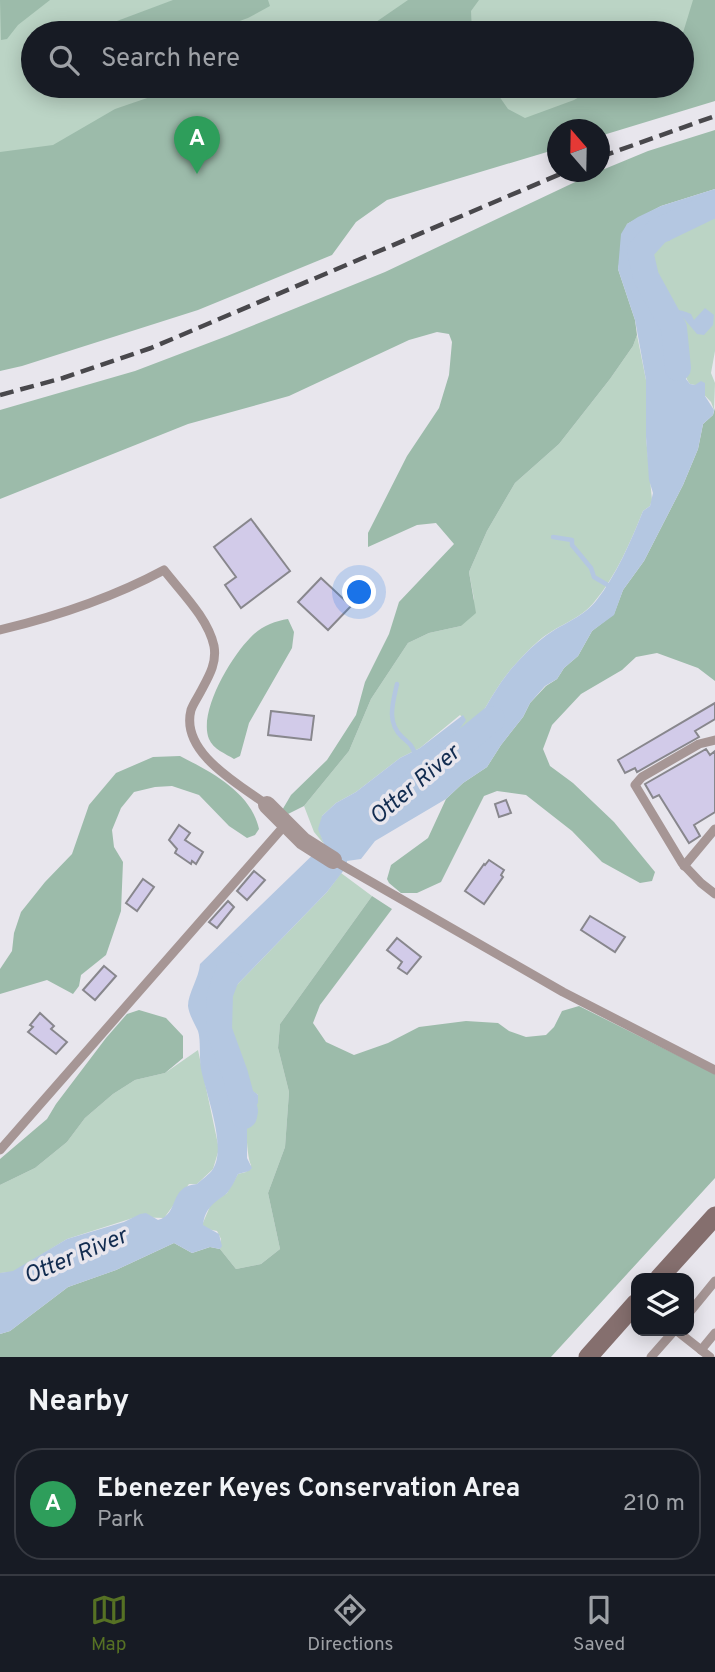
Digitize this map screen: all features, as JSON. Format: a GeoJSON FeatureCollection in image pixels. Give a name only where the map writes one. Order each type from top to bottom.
{"type":"FeatureCollection","features":[{"type":"Feature","properties":{"kind":"main road"},"geometry":{"type":"LineString","coordinates":[[664,1273],[715,1217]]}},
{"type":"Feature","properties":{"kind":"main road"},"geometry":{"type":"LineString","coordinates":[[588,1357],[631,1309]]}},
{"type":"Feature","properties":{"kind":"street"},"geometry":{"type":"LineString","coordinates":[[267,805],[303,841],[333,860]]}},
{"type":"Feature","properties":{"kind":"lane"},"geometry":{"type":"LineString","coordinates":[[0,630],[109,598],[164,570],[204,623],[214,649],[214,666],[191,710],[193,737],[200,751],[211,763],[267,805]]}},
{"type":"Feature","properties":{"kind":"lane"},"geometry":{"type":"LineString","coordinates":[[715,740],[699,744],[642,777],[635,785],[684,866],[715,894]]}},
{"type":"Feature","properties":{"kind":"lane"},"geometry":{"type":"LineString","coordinates":[[0,1150],[285,825]]}},
{"type":"Feature","properties":{"kind":"lane"},"geometry":{"type":"LineString","coordinates":[[684,866],[715,829]]}},
{"type":"Feature","properties":{"kind":"lane"},"geometry":{"type":"LineString","coordinates":[[333,860],[563,992],[715,1069]]}},
{"type":"Feature","properties":{"kind":"lane"},"geometry":{"type":"LineString","coordinates":[[694,1307],[715,1281]]}},
{"type":"Feature","properties":{"kind":"lane"},"geometry":{"type":"LineString","coordinates":[[701,1350],[715,1333]]}},
{"type":"Feature","properties":{"kind":"lane"},"geometry":{"type":"LineString","coordinates":[[651,1357],[671,1336]]}},
{"type":"Feature","properties":{"kind":"lane"},"geometry":{"type":"LineString","coordinates":[[683,1336],[710,1357]]}},
{"type":"Feature","properties":{"kind":"green space"},"geometry":{"type":"Polygon","coordinates":[[[0,0],[715,0],[694,41],[694,21],[21,21],[21,98],[583,98],[0,331],[0,0]]]}},
{"type":"Feature","properties":{"kind":"green space"},"geometry":{"type":"Polygon","coordinates":[[[0,0],[50,0],[21,21],[7,39],[1,40],[0,0]]]}},
{"type":"Feature","properties":{"kind":"green space"},"geometry":{"type":"Polygon","coordinates":[[[173,0],[268,0],[270,6],[240,21],[117,21],[173,0]]]}},
{"type":"Feature","properties":{"kind":"green space"},"geometry":{"type":"Polygon","coordinates":[[[408,0],[479,0],[471,11],[471,21],[377,21],[408,0]]]}},
{"type":"Feature","properties":{"kind":"green space"},"geometry":{"type":"Polygon","coordinates":[[[693,0],[715,0],[715,101],[610,133],[610,119],[547,119],[547,152],[387,200],[356,222],[332,255],[198,310],[0,371],[0,152],[53,145],[115,109],[147,98],[500,98],[508,109],[525,118],[577,98],[694,98],[694,21],[687,21],[693,0]]]}},
{"type":"Feature","properties":{"kind":"green space"},"geometry":{"type":"Polygon","coordinates":[[[715,130],[715,189],[661,206],[627,224],[618,269],[635,320],[637,335],[633,346],[559,444],[515,483],[487,531],[469,572],[476,613],[461,626],[429,633],[408,643],[371,699],[349,751],[304,806],[282,817],[281,812],[291,795],[327,760],[356,715],[365,682],[389,634],[399,602],[454,544],[436,523],[417,525],[368,547],[368,533],[407,456],[439,408],[449,375],[452,342],[449,334],[437,332],[409,340],[289,396],[188,424],[0,499],[0,410],[135,371],[227,336],[385,272],[575,182],[610,182],[610,167],[648,151],[715,130]]]}},
{"type":"Feature","properties":{"kind":"green space"},"geometry":{"type":"Polygon","coordinates":[[[715,216],[715,351],[711,373],[715,383],[714,410],[711,402],[687,379],[675,333],[643,287],[640,272],[643,258],[651,248],[715,216]]]}},
{"type":"Feature","properties":{"kind":"green space"},"geometry":{"type":"Polygon","coordinates":[[[637,335],[646,380],[646,437],[652,500],[650,506],[643,511],[610,581],[589,607],[530,648],[501,682],[462,745],[438,772],[423,782],[416,776],[436,753],[451,741],[465,720],[460,715],[420,748],[400,758],[322,816],[321,835],[324,844],[314,832],[304,806],[349,751],[371,699],[408,643],[429,633],[461,626],[474,599],[469,572],[487,531],[515,483],[559,444],[610,379],[633,346],[637,335]]]}},
{"type":"Feature","properties":{"kind":"green space"},"geometry":{"type":"Polygon","coordinates":[[[715,408],[715,681],[698,668],[657,653],[636,657],[622,670],[581,694],[552,725],[543,749],[550,766],[573,783],[614,822],[655,872],[652,881],[640,883],[602,862],[572,831],[526,795],[497,791],[484,796],[441,882],[417,893],[401,893],[387,879],[391,865],[428,838],[446,799],[463,783],[487,767],[530,703],[578,656],[592,631],[614,614],[623,590],[644,561],[683,485],[698,449],[703,424],[713,415],[715,408]]]}},
{"type":"Feature","properties":{"kind":"green space"},"geometry":{"type":"Polygon","coordinates":[[[288,619],[294,632],[292,648],[249,723],[240,756],[234,759],[209,739],[208,715],[212,700],[226,671],[250,638],[268,625],[288,619]]]}},
{"type":"Feature","properties":{"kind":"green space"},"geometry":{"type":"Polygon","coordinates":[[[180,756],[217,776],[239,794],[255,816],[259,829],[255,835],[247,838],[229,826],[199,795],[172,786],[134,792],[121,808],[112,830],[114,847],[123,862],[121,911],[106,955],[81,975],[79,986],[73,994],[47,980],[0,994],[0,969],[12,951],[21,912],[72,854],[89,805],[116,773],[153,757],[180,756]]]}},
{"type":"Feature","properties":{"kind":"green space"},"geometry":{"type":"Polygon","coordinates":[[[341,873],[372,896],[280,1024],[278,1048],[289,1092],[285,1147],[268,1193],[280,1249],[261,1264],[236,1269],[220,1249],[221,1239],[217,1231],[202,1225],[211,1204],[227,1193],[238,1174],[246,1172],[251,1165],[247,1119],[258,1095],[237,1082],[227,1070],[218,1032],[222,1007],[219,1003],[213,1006],[215,1001],[230,992],[327,892],[341,873]]]}},
{"type":"Feature","properties":{"kind":"green space"},"geometry":{"type":"Polygon","coordinates":[[[372,896],[392,909],[320,1005],[313,1023],[326,1042],[354,1055],[388,1043],[419,1027],[466,1021],[498,1023],[509,1031],[526,1037],[546,1035],[554,1027],[562,1011],[579,1006],[715,1074],[715,1178],[551,1357],[0,1357],[0,1334],[10,1331],[68,1287],[116,1270],[174,1243],[192,1253],[210,1247],[220,1249],[236,1269],[261,1264],[280,1249],[268,1193],[285,1147],[289,1092],[278,1048],[280,1024],[372,896]]]}},
{"type":"Feature","properties":{"kind":"green space"},"geometry":{"type":"Polygon","coordinates":[[[139,1010],[166,1018],[183,1036],[183,1058],[165,1073],[135,1080],[113,1094],[85,1118],[67,1142],[35,1168],[0,1185],[0,1159],[47,1119],[106,1038],[127,1014],[139,1010]]]}},
{"type":"Feature","properties":{"kind":"green space"},"geometry":{"type":"Polygon","coordinates":[[[198,1050],[219,1149],[213,1169],[197,1184],[189,1184],[164,1218],[136,1217],[67,1239],[13,1272],[0,1273],[0,1185],[35,1168],[67,1142],[85,1118],[113,1094],[135,1080],[165,1073],[198,1050]]]}},
{"type":"Feature","properties":{"kind":"water"},"geometry":{"type":"Polygon","coordinates":[[[715,189],[715,216],[684,229],[669,241],[661,241],[645,254],[641,263],[642,286],[661,312],[682,311],[691,314],[694,320],[705,308],[714,315],[713,325],[704,335],[697,334],[680,314],[671,315],[668,321],[681,350],[686,379],[690,384],[695,385],[701,381],[705,383],[705,396],[714,410],[713,415],[703,424],[698,449],[683,485],[644,561],[623,590],[614,615],[592,631],[578,656],[530,703],[487,767],[463,783],[446,799],[375,841],[361,859],[347,861],[347,866],[327,892],[230,992],[215,1001],[214,1007],[221,1003],[217,1030],[225,1066],[234,1079],[258,1095],[258,1103],[247,1121],[247,1158],[252,1168],[238,1174],[228,1192],[211,1206],[204,1219],[203,1225],[219,1234],[222,1246],[220,1249],[210,1247],[192,1253],[174,1243],[116,1270],[68,1287],[10,1331],[0,1334],[0,1273],[13,1271],[67,1239],[124,1222],[140,1214],[146,1213],[158,1220],[165,1217],[182,1190],[197,1184],[213,1169],[217,1159],[217,1134],[201,1069],[199,1035],[188,1006],[200,964],[324,844],[318,829],[322,816],[336,803],[356,792],[400,758],[420,748],[463,715],[466,720],[451,741],[436,753],[417,776],[423,782],[438,772],[462,745],[512,668],[539,641],[590,607],[610,581],[643,511],[650,506],[653,493],[649,480],[646,437],[646,380],[635,320],[618,269],[621,234],[627,224],[638,217],[661,206],[715,189]]]}},
{"type":"Feature","properties":{"kind":"building"},"geometry":{"type":"Polygon","coordinates":[[[251,519],[290,571],[241,608],[225,585],[236,577],[214,547],[251,519]]]}},
{"type":"Feature","properties":{"kind":"building"},"geometry":{"type":"Polygon","coordinates":[[[321,578],[351,606],[328,630],[298,602],[321,578]]]}},
{"type":"Feature","properties":{"kind":"building"},"geometry":{"type":"Polygon","coordinates":[[[715,703],[715,719],[695,731],[699,737],[637,772],[635,768],[625,773],[618,760],[715,703]]]}},
{"type":"Feature","properties":{"kind":"building"},"geometry":{"type":"Polygon","coordinates":[[[271,711],[314,716],[311,740],[268,735],[271,711]]]}},
{"type":"Feature","properties":{"kind":"building"},"geometry":{"type":"Polygon","coordinates":[[[706,749],[710,755],[715,751],[715,812],[694,825],[700,836],[689,843],[659,795],[653,798],[645,784],[706,749]]]}},
{"type":"Feature","properties":{"kind":"building"},"geometry":{"type":"Polygon","coordinates":[[[506,800],[511,813],[499,817],[495,804],[506,800]]]}},
{"type":"Feature","properties":{"kind":"building"},"geometry":{"type":"Polygon","coordinates":[[[179,825],[190,833],[185,840],[203,852],[196,864],[192,861],[191,864],[175,853],[177,849],[169,840],[179,825]]]}},
{"type":"Feature","properties":{"kind":"building"},"geometry":{"type":"Polygon","coordinates":[[[489,860],[504,870],[501,875],[503,877],[484,904],[465,891],[489,860]]]}},
{"type":"Feature","properties":{"kind":"building"},"geometry":{"type":"Polygon","coordinates":[[[254,871],[265,880],[247,900],[237,891],[254,871]]]}},
{"type":"Feature","properties":{"kind":"building"},"geometry":{"type":"Polygon","coordinates":[[[143,879],[154,887],[137,911],[126,903],[143,879]]]}},
{"type":"Feature","properties":{"kind":"building"},"geometry":{"type":"Polygon","coordinates":[[[228,901],[234,907],[217,928],[209,922],[228,901]]]}},
{"type":"Feature","properties":{"kind":"building"},"geometry":{"type":"Polygon","coordinates":[[[590,916],[625,937],[615,952],[581,930],[590,916]]]}},
{"type":"Feature","properties":{"kind":"building"},"geometry":{"type":"Polygon","coordinates":[[[397,938],[421,957],[407,974],[398,968],[402,962],[387,950],[397,938]]]}},
{"type":"Feature","properties":{"kind":"building"},"geometry":{"type":"Polygon","coordinates":[[[104,966],[116,976],[95,1000],[83,990],[104,966]]]}},
{"type":"Feature","properties":{"kind":"building"},"geometry":{"type":"Polygon","coordinates":[[[40,1013],[54,1026],[51,1029],[67,1042],[56,1054],[28,1032],[40,1013]]]}},
{"type":"Feature","properties":{"kind":"waterway","name":"Otter River"},"geometry":{"type":"LineString","coordinates":[[678,368],[674,328],[646,277],[640,251],[657,232],[715,204]]}},
{"type":"Feature","properties":{"kind":"waterway"},"geometry":{"type":"LineString","coordinates":[[553,537],[572,540],[572,545],[591,568],[594,577],[611,587]]}},
{"type":"Feature","properties":{"kind":"waterway"},"geometry":{"type":"LineString","coordinates":[[397,684],[392,718],[397,731],[415,754]]}},
{"type":"Feature","properties":{"kind":"waterway","name":"Otter River"},"geometry":{"type":"LineString","coordinates":[[392,801],[492,719]]}},
{"type":"Feature","properties":{"kind":"waterway","name":"Otter River"},"geometry":{"type":"LineString","coordinates":[[231,965],[220,994],[219,1030],[235,1074],[244,1116]]}},
{"type":"Feature","properties":{"kind":"railway"},"geometry":{"type":"LineString","coordinates":[[610,153],[715,116]]}},
{"type":"Feature","properties":{"kind":"railway"},"geometry":{"type":"LineString","coordinates":[[0,395],[63,378],[151,348],[547,180]]}},
{"type":"Feature","properties":{"kind":"place","name":"Ebenezer Keyes Conservation Area"},"geometry":{"type":"Point","coordinates":[197,174]}}]}
